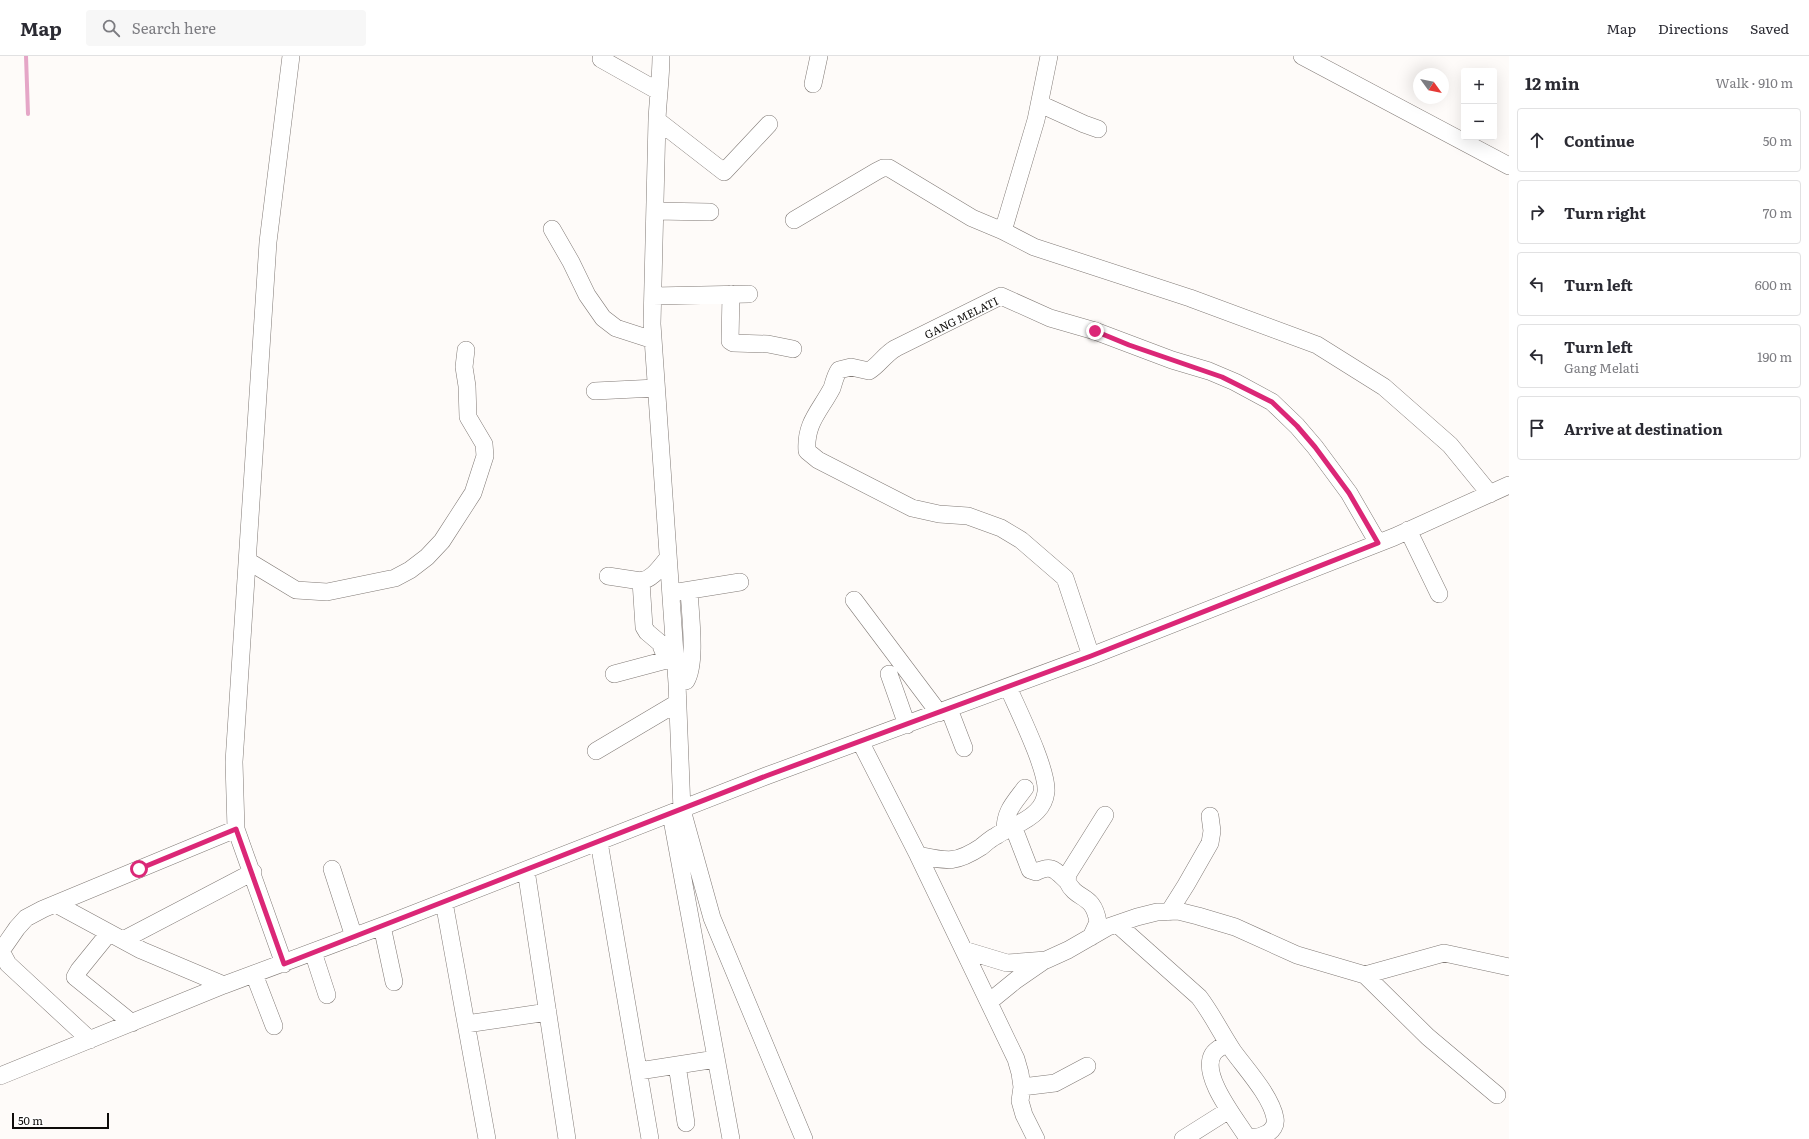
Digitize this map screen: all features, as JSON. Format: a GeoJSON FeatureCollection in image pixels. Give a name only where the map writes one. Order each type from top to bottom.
{"type":"FeatureCollection","features":[{"type":"Feature","properties":{"kind":"street"},"geometry":{"type":"LineString","coordinates":[[284,964],[253,872],[236,829],[234,762],[268,242],[292,56]]}},
{"type":"Feature","properties":{"kind":"street"},"geometry":{"type":"LineString","coordinates":[[661,56],[657,120],[653,340],[670,593],[671,659],[676,683],[677,812],[716,1059],[731,1139]]}},
{"type":"Feature","properties":{"kind":"street"},"geometry":{"type":"LineString","coordinates":[[813,84],[819,56]]}},
{"type":"Feature","properties":{"kind":"street"},"geometry":{"type":"LineString","coordinates":[[1003,231],[1036,120],[1049,56]]}},
{"type":"Feature","properties":{"kind":"street"},"geometry":{"type":"LineString","coordinates":[[1302,56],[1509,166]]}},
{"type":"Feature","properties":{"kind":"street"},"geometry":{"type":"LineString","coordinates":[[601,59],[660,86]]}},
{"type":"Feature","properties":{"kind":"street"},"geometry":{"type":"LineString","coordinates":[[1040,104],[1098,129]]}},
{"type":"Feature","properties":{"kind":"street"},"geometry":{"type":"LineString","coordinates":[[657,120],[724,172],[769,124]]}},
{"type":"Feature","properties":{"kind":"street"},"geometry":{"type":"LineString","coordinates":[[794,220],[877,171],[883,168],[889,168],[972,218],[1003,231],[1034,247],[1190,298],[1317,345],[1384,387],[1450,445],[1490,494]]}},
{"type":"Feature","properties":{"kind":"street"},"geometry":{"type":"LineString","coordinates":[[655,211],[710,212]]}},
{"type":"Feature","properties":{"kind":"street"},"geometry":{"type":"LineString","coordinates":[[552,229],[571,262],[587,295],[603,318],[616,328],[653,340]]}},
{"type":"Feature","properties":{"kind":"street"},"geometry":{"type":"LineString","coordinates":[[731,294],[730,341],[733,343],[768,344],[793,349]]}},
{"type":"Feature","properties":{"kind":"street"},"geometry":{"type":"LineString","coordinates":[[653,296],[749,294]]}},
{"type":"Feature","properties":{"kind":"street","name":"GANG MELATI"},"geometry":{"type":"LineString","coordinates":[[1091,656],[1065,578],[1020,540],[1001,528],[968,516],[939,514],[912,508],[818,460],[807,451],[806,439],[811,422],[832,387],[839,370],[851,367],[869,371],[886,355],[1001,296],[1050,318],[1095,331],[1235,382],[1272,402],[1297,426],[1315,447],[1349,493],[1378,543]]}},
{"type":"Feature","properties":{"kind":"street"},"geometry":{"type":"LineString","coordinates":[[248,562],[296,590],[327,592],[395,578],[410,570],[427,557],[442,541],[473,493],[485,456],[484,444],[468,417],[467,386],[464,367],[466,350]]}},
{"type":"Feature","properties":{"kind":"street"},"geometry":{"type":"LineString","coordinates":[[595,391],[656,388]]}},
{"type":"Feature","properties":{"kind":"street"},"geometry":{"type":"LineString","coordinates":[[0,1076],[224,985],[284,964],[766,776],[861,743],[1091,656],[1378,543],[1509,485]]}},
{"type":"Feature","properties":{"kind":"street"},"geometry":{"type":"LineString","coordinates":[[1408,530],[1439,594]]}},
{"type":"Feature","properties":{"kind":"street"},"geometry":{"type":"LineString","coordinates":[[608,576],[641,581],[650,578],[668,558]]}},
{"type":"Feature","properties":{"kind":"street"},"geometry":{"type":"LineString","coordinates":[[641,581],[644,627],[660,643],[671,659]]}},
{"type":"Feature","properties":{"kind":"street"},"geometry":{"type":"LineString","coordinates":[[670,593],[740,582]]}},
{"type":"Feature","properties":{"kind":"street"},"geometry":{"type":"LineString","coordinates":[[676,683],[686,681],[690,670],[691,639],[689,590]]}},
{"type":"Feature","properties":{"kind":"street"},"geometry":{"type":"LineString","coordinates":[[854,600],[944,711],[964,748]]}},
{"type":"Feature","properties":{"kind":"street"},"geometry":{"type":"LineString","coordinates":[[614,674],[671,659]]}},
{"type":"Feature","properties":{"kind":"street"},"geometry":{"type":"LineString","coordinates":[[889,674],[906,725]]}},
{"type":"Feature","properties":{"kind":"street"},"geometry":{"type":"LineString","coordinates":[[918,855],[942,860],[956,860],[982,846],[1009,828],[1028,819],[1037,812],[1044,802],[1046,791],[1039,762],[1008,687]]}},
{"type":"Feature","properties":{"kind":"street"},"geometry":{"type":"LineString","coordinates":[[596,752],[677,703]]}},
{"type":"Feature","properties":{"kind":"street"},"geometry":{"type":"LineString","coordinates":[[861,743],[918,855],[1016,1059],[1022,1087],[1020,1101],[1024,1115],[1036,1139]]}},
{"type":"Feature","properties":{"kind":"street"},"geometry":{"type":"LineString","coordinates":[[1025,788],[1009,809],[1005,818],[1009,828],[1030,870],[1036,872],[1045,867],[1051,868],[1067,881],[1074,891],[1090,900],[1097,913],[1098,922],[1091,937]]}},
{"type":"Feature","properties":{"kind":"street"},"geometry":{"type":"LineString","coordinates":[[677,812],[712,918],[804,1139]]}},
{"type":"Feature","properties":{"kind":"street"},"geometry":{"type":"LineString","coordinates":[[1067,881],[1068,874],[1105,815]]}},
{"type":"Feature","properties":{"kind":"street"},"geometry":{"type":"LineString","coordinates":[[1169,912],[1186,886],[1210,843],[1212,831],[1210,816]]}},
{"type":"Feature","properties":{"kind":"street"},"geometry":{"type":"LineString","coordinates":[[91,1039],[8,964],[1,952],[12,936],[26,918],[236,829]]}},
{"type":"Feature","properties":{"kind":"street"},"geometry":{"type":"LineString","coordinates":[[599,842],[650,1139]]}},
{"type":"Feature","properties":{"kind":"street"},"geometry":{"type":"LineString","coordinates":[[332,869],[354,937]]}},
{"type":"Feature","properties":{"kind":"street"},"geometry":{"type":"LineString","coordinates":[[526,870],[567,1139]]}},
{"type":"Feature","properties":{"kind":"street"},"geometry":{"type":"LineString","coordinates":[[126,1025],[75,977],[79,970],[116,937],[253,872]]}},
{"type":"Feature","properties":{"kind":"street"},"geometry":{"type":"LineString","coordinates":[[444,902],[487,1139]]}},
{"type":"Feature","properties":{"kind":"street"},"geometry":{"type":"LineString","coordinates":[[56,904],[116,937],[175,965],[224,985]]}},
{"type":"Feature","properties":{"kind":"street"},"geometry":{"type":"LineString","coordinates":[[989,1002],[1016,980],[1046,960],[1117,924],[1157,912],[1178,911],[1235,927],[1297,955],[1365,975],[1428,1037],[1497,1095]]}},
{"type":"Feature","properties":{"kind":"street"},"geometry":{"type":"LineString","coordinates":[[1117,924],[1199,996],[1228,1042],[1265,1095],[1275,1118],[1275,1125],[1271,1130],[1257,1137],[1247,1137],[1229,1110],[1211,1076],[1210,1066],[1214,1052],[1228,1042]]}},
{"type":"Feature","properties":{"kind":"street"},"geometry":{"type":"LineString","coordinates":[[382,926],[394,982]]}},
{"type":"Feature","properties":{"kind":"street"},"geometry":{"type":"LineString","coordinates":[[964,950],[1007,963],[1046,960]]}},
{"type":"Feature","properties":{"kind":"street"},"geometry":{"type":"LineString","coordinates":[[314,952],[327,995]]}},
{"type":"Feature","properties":{"kind":"street"},"geometry":{"type":"LineString","coordinates":[[1365,975],[1444,953],[1509,967]]}},
{"type":"Feature","properties":{"kind":"street"},"geometry":{"type":"LineString","coordinates":[[254,974],[274,1026]]}},
{"type":"Feature","properties":{"kind":"street"},"geometry":{"type":"LineString","coordinates":[[466,1024],[548,1012]]}},
{"type":"Feature","properties":{"kind":"street"},"geometry":{"type":"LineString","coordinates":[[639,1071],[716,1059]]}},
{"type":"Feature","properties":{"kind":"street"},"geometry":{"type":"LineString","coordinates":[[677,1065],[686,1123]]}},
{"type":"Feature","properties":{"kind":"street"},"geometry":{"type":"LineString","coordinates":[[1022,1087],[1055,1083],[1087,1066]]}},
{"type":"Feature","properties":{"kind":"street"},"geometry":{"type":"LineString","coordinates":[[1183,1139],[1229,1110]]}},
{"type":"Feature","properties":{"kind":"waterway"},"geometry":{"type":"LineString","coordinates":[[26,56],[28,114]]}},
{"type":"Feature","properties":{"kind":"route"},"geometry":{"type":"LineString","coordinates":[[139,869],[236,829],[284,964],[766,776],[861,743],[1091,656],[1378,543],[1349,493],[1315,447],[1297,426],[1272,402],[1235,382],[1129,345],[1095,331]]}}]}
